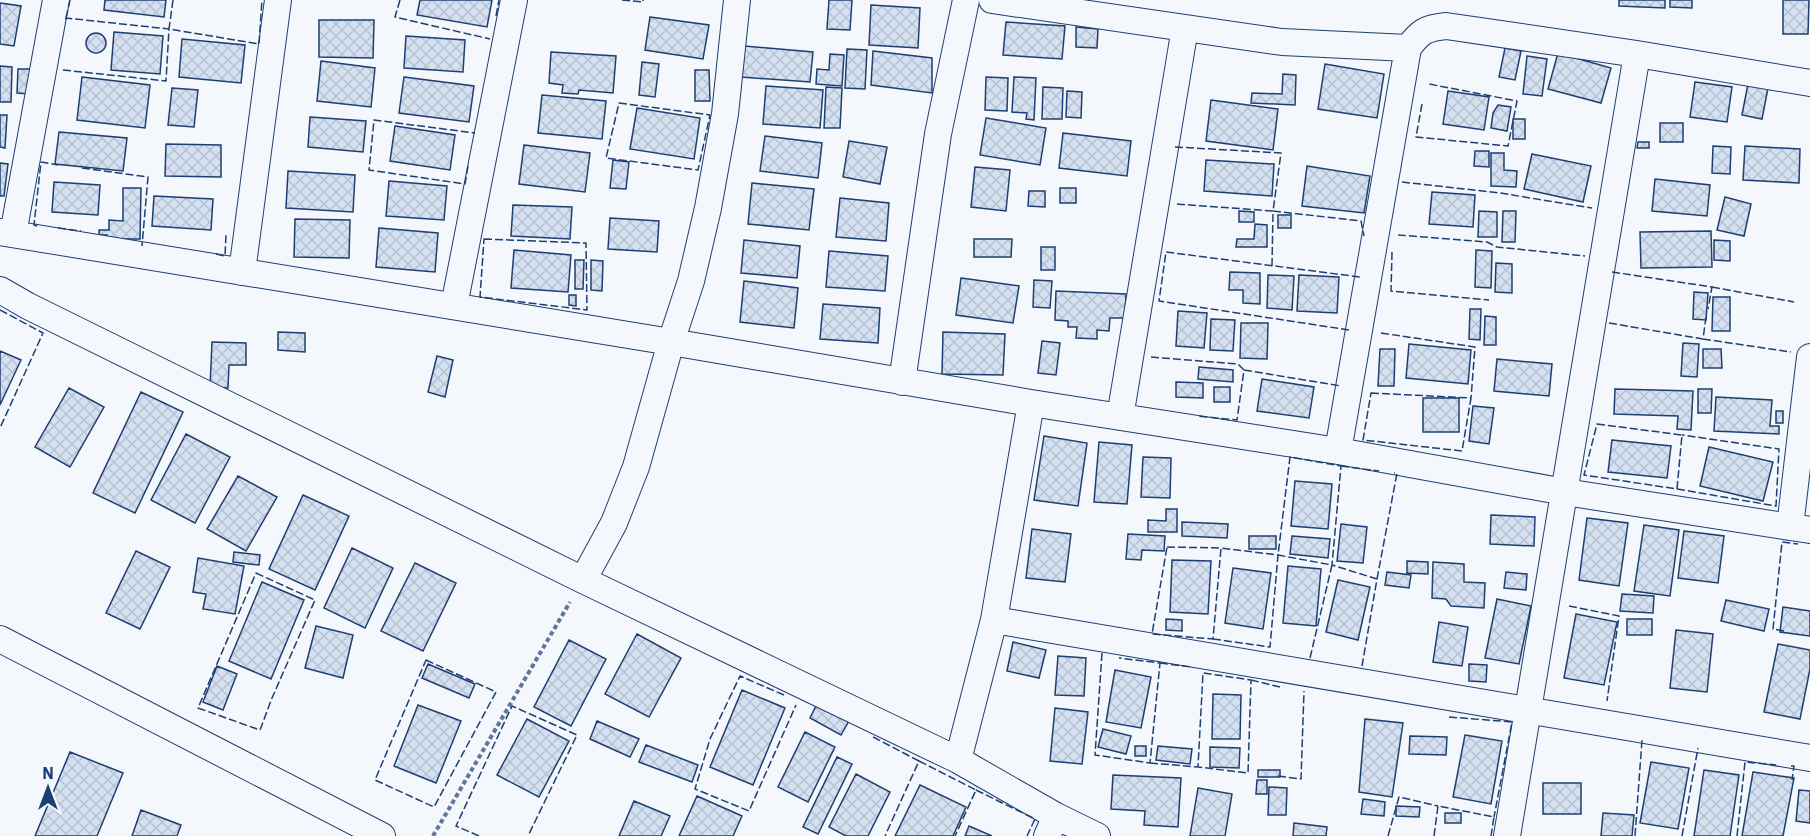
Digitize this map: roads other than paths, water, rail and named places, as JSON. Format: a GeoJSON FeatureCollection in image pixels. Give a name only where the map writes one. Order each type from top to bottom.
{"type":"FeatureCollection","features":[{"type":"Feature","properties":{"kind":"street"},"geometry":{"type":"LineString","coordinates":[[56,0],[6,233],[902,382],[1338,450],[1565,492],[1800,528],[1810,357]]}},
{"type":"Feature","properties":{"kind":"street"},"geometry":{"type":"LineString","coordinates":[[242,272],[279,0]]}},
{"type":"Feature","properties":{"kind":"street"},"geometry":{"type":"LineString","coordinates":[[454,306],[514,0]]}},
{"type":"Feature","properties":{"kind":"street"},"geometry":{"type":"LineString","coordinates":[[583,580],[614,523],[636,467],[671,342],[691,281],[708,208],[725,114],[736,0]]}},
{"type":"Feature","properties":{"kind":"street"},"geometry":{"type":"LineString","coordinates":[[902,382],[938,134],[966,0]]}},
{"type":"Feature","properties":{"kind":"street"},"geometry":{"type":"LineString","coordinates":[[992,0],[1282,42],[1408,48]]}},
{"type":"Feature","properties":{"kind":"street"},"geometry":{"type":"LineString","coordinates":[[1338,450],[1408,48],[1420,33],[1432,27],[1446,26],[1637,54],[1810,83]]}},
{"type":"Feature","properties":{"kind":"street"},"geometry":{"type":"LineString","coordinates":[[1120,417],[1185,28]]}},
{"type":"Feature","properties":{"kind":"street"},"geometry":{"type":"LineString","coordinates":[[1507,836],[1637,54]]}},
{"type":"Feature","properties":{"kind":"street"},"geometry":{"type":"LineString","coordinates":[[0,290],[28,306],[583,580],[958,760],[1051,826],[1097,836]]}},
{"type":"Feature","properties":{"kind":"street"},"geometry":{"type":"LineString","coordinates":[[958,760],[994,620],[1031,403]]}},
{"type":"Feature","properties":{"kind":"street"},"geometry":{"type":"LineString","coordinates":[[994,620],[1810,758]]}},
{"type":"Feature","properties":{"kind":"street"},"geometry":{"type":"LineString","coordinates":[[0,639],[382,836]]}}]}
